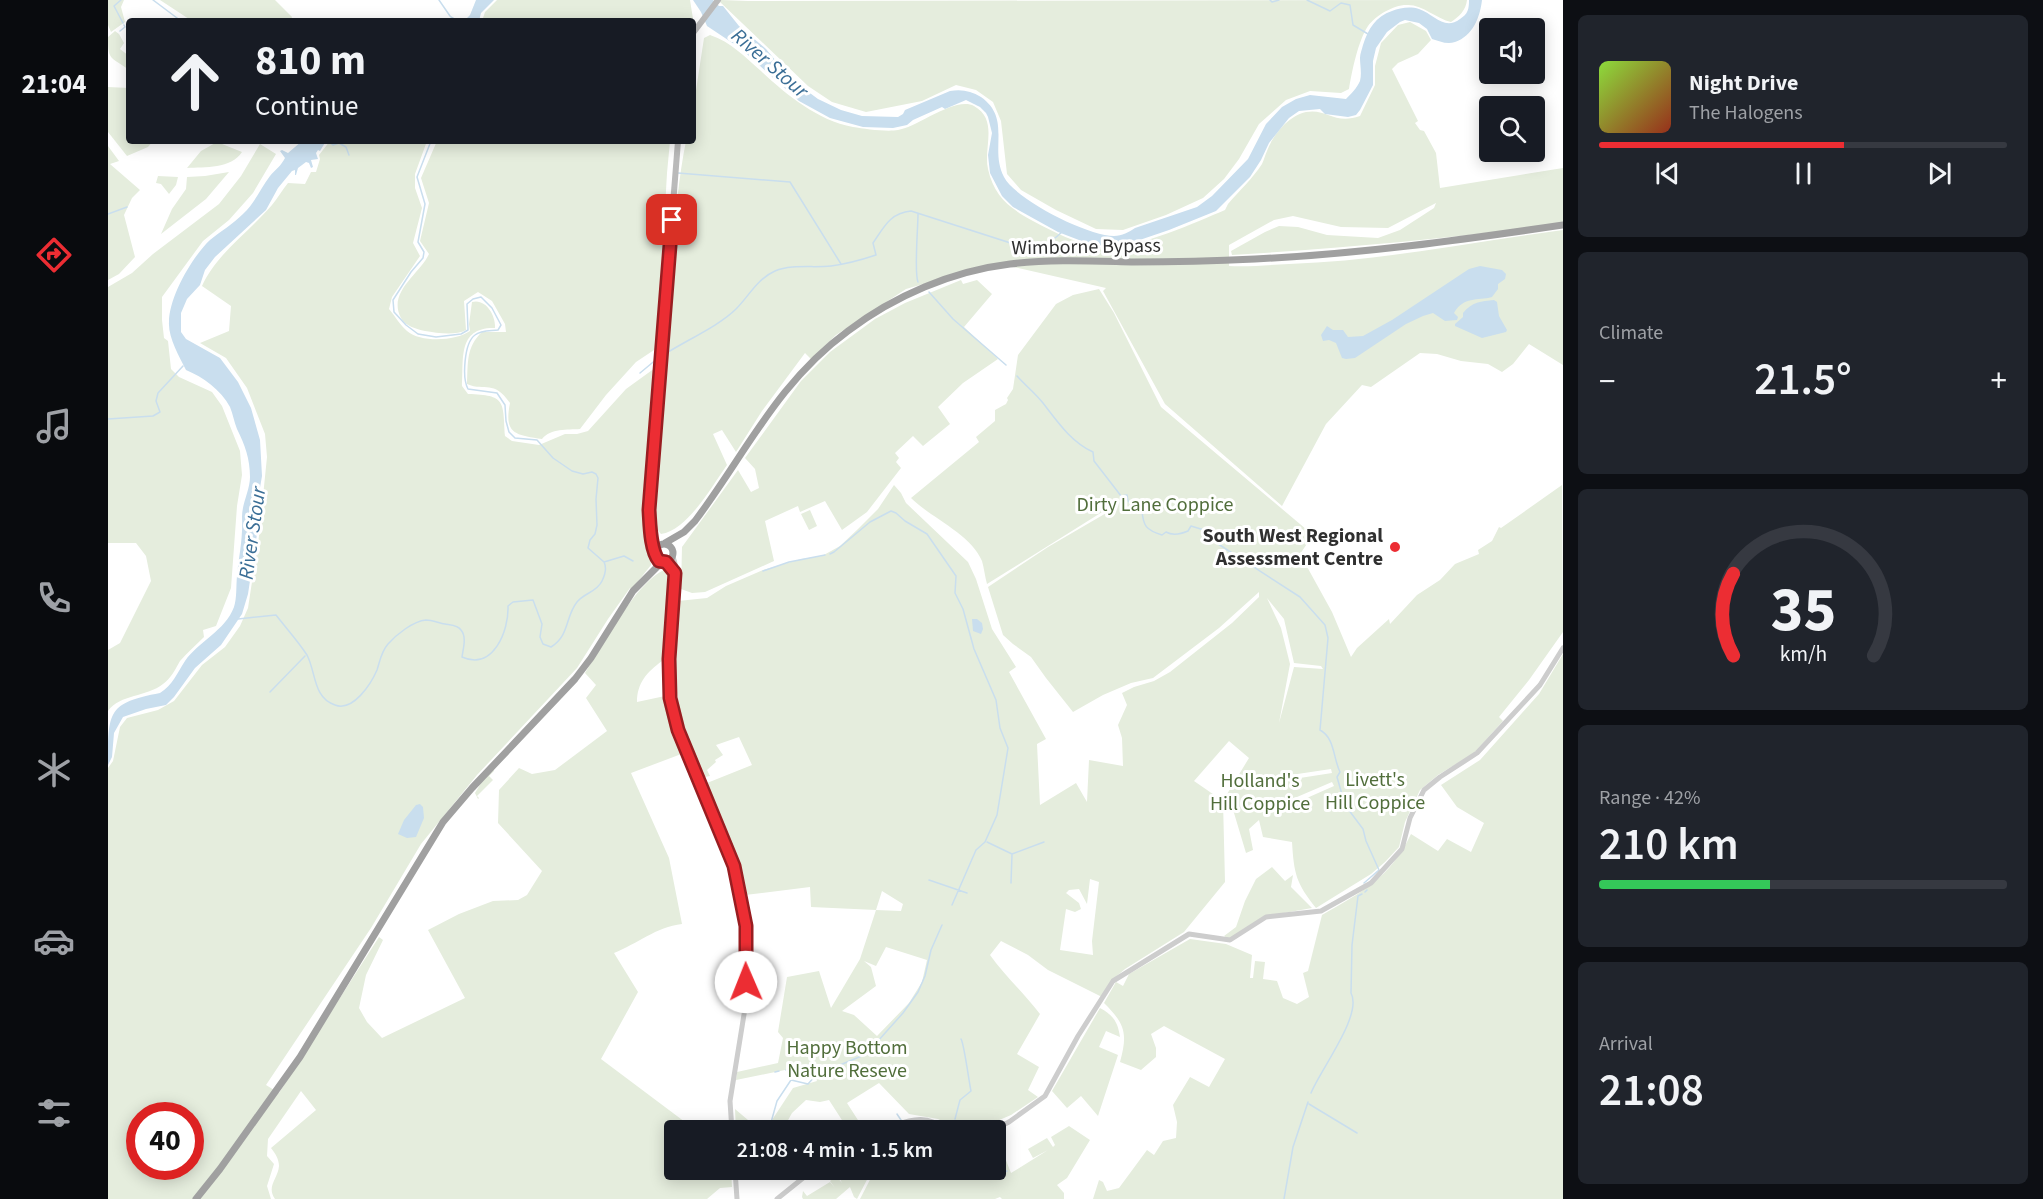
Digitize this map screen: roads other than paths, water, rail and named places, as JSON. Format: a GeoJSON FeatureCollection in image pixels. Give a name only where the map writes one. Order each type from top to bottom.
{"type":"FeatureCollection","features":[{"type":"Feature","properties":{"kind":"highway","name":"Wimborne Bypass"},"geometry":{"type":"LineString","coordinates":[[647,575],[668,557],[684,532],[702,513],[769,412],[798,375],[842,336],[886,306],[922,288],[954,277],[1008,264],[1071,260],[1254,259],[1360,252],[1466,240],[1563,225]]}},
{"type":"Feature","properties":{"kind":"highway","name":"Wimborne Bypass"},"geometry":{"type":"LineString","coordinates":[[659,548],[684,532]]}},
{"type":"Feature","properties":{"kind":"highway"},"geometry":{"type":"LineString","coordinates":[[659,548],[668,557]]}},
{"type":"Feature","properties":{"kind":"highway"},"geometry":{"type":"LineString","coordinates":[[659,548],[657,559],[668,557]]}},
{"type":"Feature","properties":{"kind":"highway"},"geometry":{"type":"LineString","coordinates":[[196,1199],[300,1057],[443,822],[575,679],[633,591],[647,575],[659,548]]}},
{"type":"Feature","properties":{"kind":"main road"},"geometry":{"type":"LineString","coordinates":[[696,28],[718,0]]}},
{"type":"Feature","properties":{"kind":"main road"},"geometry":{"type":"LineString","coordinates":[[659,548],[651,538],[649,510],[678,144]]}},
{"type":"Feature","properties":{"kind":"street"},"geometry":{"type":"LineString","coordinates":[[668,557],[676,567],[668,682],[672,707],[678,730],[734,866],[746,926],[747,996],[730,1101],[731,1120]]}},
{"type":"Feature","properties":{"kind":"street"},"geometry":{"type":"LineString","coordinates":[[1006,1122],[1045,1096],[1113,981],[1189,934],[1230,940],[1266,917],[1320,911],[1371,883],[1402,849],[1410,818],[1424,790],[1477,753],[1540,685],[1563,648]]}},
{"type":"Feature","properties":{"kind":"street"},"geometry":{"type":"LineString","coordinates":[[735,1180],[736,1199]]}},
{"type":"Feature","properties":{"kind":"street"},"geometry":{"type":"LineString","coordinates":[[777,1199],[801,1180]]}},
{"type":"Feature","properties":{"kind":"water"},"geometry":{"type":"Polygon","coordinates":[[[476,0],[494,0],[481,13],[480,18],[467,18],[476,0]]]}},
{"type":"Feature","properties":{"kind":"water","name":"River Stour"},"geometry":{"type":"Polygon","coordinates":[[[693,0],[713,0],[719,6],[723,6],[739,26],[766,49],[791,79],[818,99],[841,110],[862,116],[898,117],[905,110],[950,91],[974,93],[990,106],[996,115],[1000,166],[1011,186],[1037,206],[1054,215],[1088,230],[1114,236],[1123,235],[1135,228],[1197,207],[1212,196],[1248,159],[1266,124],[1282,107],[1296,99],[1310,95],[1346,99],[1360,81],[1360,56],[1365,39],[1373,24],[1381,16],[1398,9],[1412,8],[1449,23],[1465,15],[1469,0],[1482,0],[1471,31],[1452,43],[1432,39],[1427,29],[1419,23],[1405,20],[1400,22],[1387,32],[1376,48],[1373,61],[1373,85],[1356,115],[1348,117],[1325,114],[1320,109],[1299,111],[1289,118],[1269,143],[1250,177],[1216,211],[1169,230],[1117,246],[1092,245],[1058,232],[1013,207],[1002,196],[990,173],[988,155],[992,133],[988,117],[980,107],[966,100],[945,109],[942,107],[907,125],[893,128],[863,127],[830,118],[799,101],[740,48],[707,26],[693,0]]]}},
{"type":"Feature","properties":{"kind":"water","name":"River Stour"},"geometry":{"type":"Polygon","coordinates":[[[298,144],[324,144],[316,153],[318,159],[311,160],[313,167],[311,168],[306,162],[298,168],[296,175],[295,170],[292,171],[278,188],[266,210],[215,257],[205,270],[200,285],[187,299],[181,313],[181,332],[186,339],[220,358],[238,382],[251,408],[260,440],[262,476],[256,511],[257,534],[248,594],[242,614],[221,645],[195,668],[166,705],[123,717],[114,733],[112,757],[108,765],[109,732],[114,712],[130,701],[160,693],[168,686],[191,654],[225,623],[234,607],[242,512],[250,482],[248,458],[231,410],[222,395],[199,376],[186,370],[172,340],[169,328],[170,312],[183,278],[203,247],[247,210],[285,158],[280,151],[288,153],[298,144]]]}},
{"type":"Feature","properties":{"kind":"water"},"geometry":{"type":"Polygon","coordinates":[[[1480,266],[1502,270],[1506,274],[1505,279],[1498,284],[1498,289],[1492,297],[1471,300],[1462,304],[1454,313],[1458,317],[1457,320],[1445,321],[1433,313],[1423,316],[1406,324],[1355,358],[1342,358],[1336,343],[1329,340],[1323,341],[1321,335],[1327,326],[1333,330],[1343,330],[1348,337],[1363,336],[1392,320],[1469,269],[1480,266]]]}},
{"type":"Feature","properties":{"kind":"water"},"geometry":{"type":"Polygon","coordinates":[[[1494,300],[1497,302],[1499,316],[1506,332],[1482,338],[1455,326],[1463,317],[1463,313],[1473,304],[1494,300]]]}},
{"type":"Feature","properties":{"kind":"water"},"geometry":{"type":"Polygon","coordinates":[[[972,619],[977,619],[982,623],[981,634],[973,631],[972,619]]]}},
{"type":"Feature","properties":{"kind":"water"},"geometry":{"type":"Polygon","coordinates":[[[420,804],[423,807],[424,818],[416,837],[407,838],[398,834],[404,820],[416,805],[420,804]]]}},
{"type":"Feature","properties":{"kind":"waterway"},"geometry":{"type":"LineString","coordinates":[[121,0],[114,6],[123,23]]}},
{"type":"Feature","properties":{"kind":"waterway"},"geometry":{"type":"LineString","coordinates":[[153,0],[177,18]]}},
{"type":"Feature","properties":{"kind":"waterway"},"geometry":{"type":"LineString","coordinates":[[439,0],[450,16]]}},
{"type":"Feature","properties":{"kind":"waterway"},"geometry":{"type":"LineString","coordinates":[[1270,0],[1272,2],[1279,0]]}},
{"type":"Feature","properties":{"kind":"waterway"},"geometry":{"type":"LineString","coordinates":[[1307,0],[1330,11],[1341,3],[1350,5],[1353,25],[1368,34]]}},
{"type":"Feature","properties":{"kind":"waterway"},"geometry":{"type":"LineString","coordinates":[[120,31],[125,27],[124,25]]}},
{"type":"Feature","properties":{"kind":"waterway"},"geometry":{"type":"LineString","coordinates":[[332,144],[336,144]]}},
{"type":"Feature","properties":{"kind":"waterway"},"geometry":{"type":"LineString","coordinates":[[341,144],[346,147],[349,155]]}},
{"type":"Feature","properties":{"kind":"waterway"},"geometry":{"type":"LineString","coordinates":[[430,144],[417,177],[425,204],[418,242],[424,252],[423,258],[393,300],[394,312],[418,334],[436,337],[461,334],[468,330],[467,304],[473,299],[481,297],[492,308],[501,325],[498,330],[480,332],[471,339],[465,361],[468,389],[497,393],[505,405],[509,432],[515,438],[537,440],[553,458],[572,471],[596,474],[598,478],[597,525],[588,548],[604,562],[624,556],[633,561]]}},
{"type":"Feature","properties":{"kind":"waterway"},"geometry":{"type":"LineString","coordinates":[[678,173],[790,182],[841,264]]}},
{"type":"Feature","properties":{"kind":"waterway"},"geometry":{"type":"LineString","coordinates":[[108,214],[127,207]]}},
{"type":"Feature","properties":{"kind":"waterway"},"geometry":{"type":"LineString","coordinates":[[665,354],[729,315],[758,283],[775,271],[795,267],[837,265],[876,255],[873,243],[884,226],[904,212],[911,211],[1020,246],[1043,245],[1062,232]]}},
{"type":"Feature","properties":{"kind":"waterway"},"geometry":{"type":"LineString","coordinates":[[918,214],[916,260],[918,282]]}},
{"type":"Feature","properties":{"kind":"waterway"},"geometry":{"type":"LineString","coordinates":[[929,292],[953,319],[1006,365]]}},
{"type":"Feature","properties":{"kind":"waterway"},"geometry":{"type":"LineString","coordinates":[[640,373],[658,358]]}},
{"type":"Feature","properties":{"kind":"waterway"},"geometry":{"type":"LineString","coordinates":[[108,419],[153,416],[160,412],[156,401],[158,393],[183,366]]}},
{"type":"Feature","properties":{"kind":"waterway"},"geometry":{"type":"LineString","coordinates":[[1017,376],[1040,399],[1071,437],[1093,452],[1094,461],[1121,496],[1127,495],[1128,501],[1142,510],[1143,520],[1149,529],[1162,535],[1166,532],[1183,533],[1191,526],[1204,530],[1209,538],[1300,597],[1325,625],[1328,638],[1320,730],[1328,738],[1333,749],[1340,772],[1337,777],[1345,805],[1363,829],[1379,870],[1364,883]]}},
{"type":"Feature","properties":{"kind":"waterway"},"geometry":{"type":"LineString","coordinates":[[830,554],[870,522],[891,511],[927,534],[956,576],[955,593],[963,609],[974,649],[996,700],[1000,728],[1008,748],[997,815],[985,842],[976,850],[952,905]]}},
{"type":"Feature","properties":{"kind":"waterway"},"geometry":{"type":"LineString","coordinates":[[763,571],[789,562],[825,555]]}},
{"type":"Feature","properties":{"kind":"waterway"},"geometry":{"type":"LineString","coordinates":[[238,619],[276,615],[307,655],[316,684],[323,697],[328,702],[342,706],[355,701],[366,689],[388,644],[405,629],[421,621],[431,620],[458,627],[464,636],[462,657],[473,660],[490,654],[497,646],[506,626],[508,606],[513,602],[533,600],[542,624],[540,637],[543,644],[551,647],[561,637],[577,602],[600,585],[605,571],[604,562]]}},
{"type":"Feature","properties":{"kind":"waterway"},"geometry":{"type":"LineString","coordinates":[[270,692],[305,656]]}},
{"type":"Feature","properties":{"kind":"waterway"},"geometry":{"type":"LineString","coordinates":[[987,842],[1012,854],[1044,842]]}},
{"type":"Feature","properties":{"kind":"waterway"},"geometry":{"type":"LineString","coordinates":[[1011,883],[1012,854]]}},
{"type":"Feature","properties":{"kind":"waterway"},"geometry":{"type":"LineString","coordinates":[[929,880],[967,893]]}},
{"type":"Feature","properties":{"kind":"waterway"},"geometry":{"type":"LineString","coordinates":[[1311,1093],[1339,1043],[1351,1015],[1353,1003],[1351,993],[1352,945],[1358,896],[1362,894]]}},
{"type":"Feature","properties":{"kind":"waterway"},"geometry":{"type":"LineString","coordinates":[[772,1120],[777,1101],[791,1080],[808,1084],[816,1075],[864,1055],[903,1013],[918,992],[925,976],[931,950],[942,925]]}},
{"type":"Feature","properties":{"kind":"waterway"},"geometry":{"type":"LineString","coordinates":[[955,1119],[960,1100],[971,1091],[961,1039]]}},
{"type":"Feature","properties":{"kind":"waterway"},"geometry":{"type":"LineString","coordinates":[[786,1070],[810,1065],[815,1074]]}},
{"type":"Feature","properties":{"kind":"waterway"},"geometry":{"type":"LineString","coordinates":[[775,1072],[779,1071]]}},
{"type":"Feature","properties":{"kind":"waterway"},"geometry":{"type":"LineString","coordinates":[[1284,1199],[1293,1147],[1308,1102]]}},
{"type":"Feature","properties":{"kind":"waterway"},"geometry":{"type":"LineString","coordinates":[[1309,1104],[1357,1133]]}},
{"type":"Feature","properties":{"kind":"waterway"},"geometry":{"type":"LineString","coordinates":[[897,1114],[901,1120]]}},
{"type":"Feature","properties":{"kind":"place","name":"South West Regional Assessment Centre"},"geometry":{"type":"Point","coordinates":[1395,547]}},
{"type":"Feature","properties":{"kind":"park label","name":"Dirty Lane Coppice"},"geometry":{"type":"Point","coordinates":[1155,505]}},
{"type":"Feature","properties":{"kind":"park label","name":"Holland's Hill Coppice"},"geometry":{"type":"Point","coordinates":[1260,792]}},
{"type":"Feature","properties":{"kind":"park label","name":"Livett's Hill Coppice"},"geometry":{"type":"Point","coordinates":[1375,792]}},
{"type":"Feature","properties":{"kind":"park label","name":"Happy Bottom Nature Reseve"},"geometry":{"type":"Point","coordinates":[847,1060]}}]}
